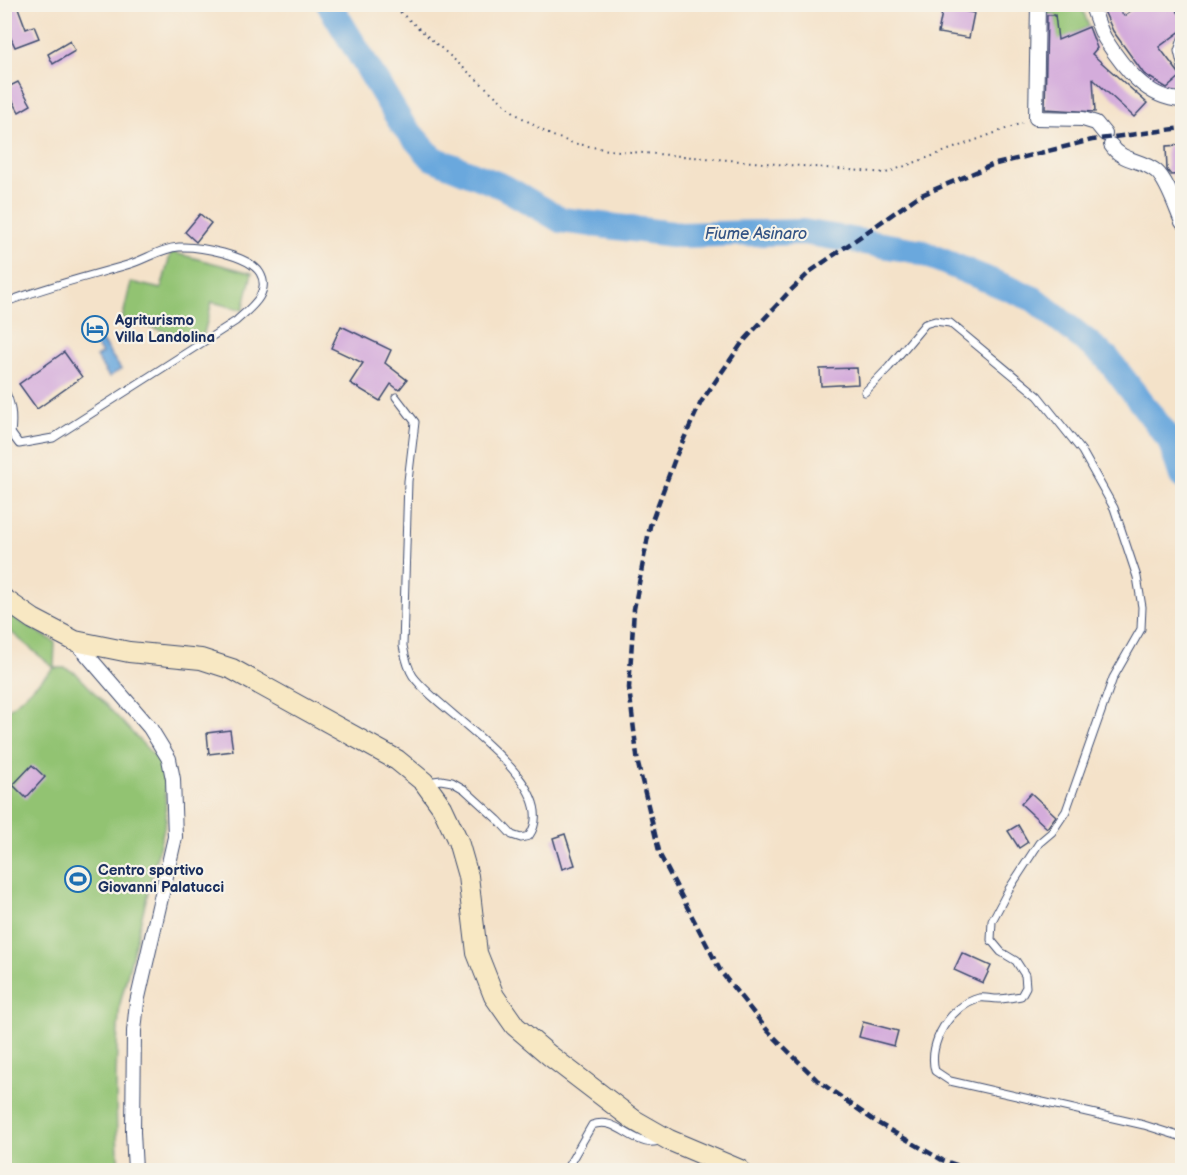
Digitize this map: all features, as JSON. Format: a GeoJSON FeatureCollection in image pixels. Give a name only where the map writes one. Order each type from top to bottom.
{"type":"FeatureCollection","features":[{"type":"Feature","properties":{"kind":"main road"},"geometry":{"type":"LineString","coordinates":[[4,599],[33,619],[75,641],[129,652],[201,659],[232,669],[397,760],[424,782],[442,807],[458,841],[468,876],[477,953],[494,996],[515,1026],[634,1120],[669,1140],[740,1170]]}},
{"type":"Feature","properties":{"kind":"street"},"geometry":{"type":"LineString","coordinates":[[1038,4],[1036,118],[1083,119],[1096,123],[1116,153],[1157,171],[1182,222]]}},
{"type":"Feature","properties":{"kind":"street"},"geometry":{"type":"LineString","coordinates":[[1091,4],[1104,38],[1138,82],[1167,98],[1182,100]]}},
{"type":"Feature","properties":{"kind":"street"},"geometry":{"type":"LineString","coordinates":[[75,641],[150,728],[169,759],[173,779],[175,837],[137,1002],[134,1031],[135,1170]]}},
{"type":"Feature","properties":{"kind":"lane"},"geometry":{"type":"LineString","coordinates":[[907,4],[918,4]]}},
{"type":"Feature","properties":{"kind":"lane"},"geometry":{"type":"LineString","coordinates":[[1182,39],[1178,51],[1182,68]]}},
{"type":"Feature","properties":{"kind":"lane"},"geometry":{"type":"LineString","coordinates":[[4,303],[178,247],[204,249],[238,257],[257,268],[264,279],[262,293],[255,305],[236,321],[53,438],[19,444],[8,435],[12,422],[11,407],[4,389]]}},
{"type":"Feature","properties":{"kind":"lane"},"geometry":{"type":"LineString","coordinates":[[865,392],[890,367],[925,324],[936,321],[950,323],[1038,396],[1082,451],[1114,508],[1137,577],[1142,607],[1141,629],[1113,678],[1066,811],[1052,832],[1040,843],[1009,889],[992,921],[991,940],[1001,952],[1016,961],[1024,975],[1026,987],[1022,996],[998,999],[982,997],[965,1003],[950,1016],[935,1045],[932,1061],[935,1071],[950,1081],[1144,1125],[1182,1137]]}},
{"type":"Feature","properties":{"kind":"lane"},"geometry":{"type":"LineString","coordinates":[[396,397],[415,422],[408,481],[403,646],[406,662],[413,676],[435,700],[497,752],[518,775],[531,799],[536,816],[534,829],[529,836],[521,838],[512,835],[464,789],[452,782],[441,780],[424,782]]}},
{"type":"Feature","properties":{"kind":"lane"},"geometry":{"type":"LineString","coordinates":[[566,1170],[592,1125],[600,1122],[611,1123],[626,1134],[647,1142],[669,1140]]}},
{"type":"Feature","properties":{"kind":"path"},"geometry":{"type":"LineString","coordinates":[[391,4],[516,114],[550,135],[573,143],[608,150],[886,173],[1036,118]]}},
{"type":"Feature","properties":{"kind":"green space"},"geometry":{"type":"Polygon","coordinates":[[[1043,5],[1081,5],[1089,27],[1056,42],[1055,15],[1043,14],[1043,5]]]}},
{"type":"Feature","properties":{"kind":"green space"},"geometry":{"type":"Polygon","coordinates":[[[171,252],[252,273],[243,310],[212,302],[202,341],[122,320],[131,282],[161,289],[171,252]]]}},
{"type":"Feature","properties":{"kind":"green space"},"geometry":{"type":"Polygon","coordinates":[[[5,610],[55,642],[54,668],[5,627],[5,610]]]}},
{"type":"Feature","properties":{"kind":"green space","name":"Centro sportivo Giovanni Palatucci"},"geometry":{"type":"Polygon","coordinates":[[[54,668],[65,668],[76,673],[159,761],[165,786],[166,820],[120,1004],[116,1087],[119,1170],[5,1170],[4,714],[54,668]]]}},
{"type":"Feature","properties":{"kind":"water"},"geometry":{"type":"Polygon","coordinates":[[[101,340],[121,369],[109,377],[96,357],[102,353],[95,344],[101,340]]]}},
{"type":"Feature","properties":{"kind":"building"},"geometry":{"type":"Polygon","coordinates":[[[1101,4],[1116,4],[1124,16],[1140,4],[1173,4],[1182,18],[1182,30],[1159,47],[1181,76],[1167,88],[1144,74],[1113,31],[1101,4]]]}},
{"type":"Feature","properties":{"kind":"building"},"geometry":{"type":"Polygon","coordinates":[[[17,5],[26,29],[34,26],[39,38],[15,47],[4,23],[4,10],[17,5]]]}},
{"type":"Feature","properties":{"kind":"building"},"geometry":{"type":"Polygon","coordinates":[[[943,7],[974,13],[969,38],[938,33],[943,7]]]}},
{"type":"Feature","properties":{"kind":"building"},"geometry":{"type":"Polygon","coordinates":[[[1047,15],[1055,15],[1058,40],[1089,27],[1097,48],[1092,54],[1147,103],[1134,117],[1093,79],[1095,112],[1045,109],[1047,15]]]}},
{"type":"Feature","properties":{"kind":"building"},"geometry":{"type":"Polygon","coordinates":[[[70,41],[75,51],[53,64],[48,54],[70,41]]]}},
{"type":"Feature","properties":{"kind":"building"},"geometry":{"type":"Polygon","coordinates":[[[18,82],[31,105],[19,112],[6,88],[18,82]]]}},
{"type":"Feature","properties":{"kind":"building"},"geometry":{"type":"Polygon","coordinates":[[[1182,145],[1182,174],[1171,175],[1167,170],[1166,146],[1182,145]]]}},
{"type":"Feature","properties":{"kind":"building"},"geometry":{"type":"Polygon","coordinates":[[[200,214],[211,223],[196,242],[185,232],[200,214]]]}},
{"type":"Feature","properties":{"kind":"building"},"geometry":{"type":"Polygon","coordinates":[[[341,326],[391,350],[385,363],[407,380],[399,390],[391,384],[380,401],[350,383],[363,363],[331,348],[341,326]]]}},
{"type":"Feature","properties":{"kind":"building"},"geometry":{"type":"Polygon","coordinates":[[[64,352],[82,377],[37,409],[19,384],[64,352]]]}},
{"type":"Feature","properties":{"kind":"building"},"geometry":{"type":"Polygon","coordinates":[[[857,368],[858,384],[821,386],[820,369],[857,368]]]}},
{"type":"Feature","properties":{"kind":"building"},"geometry":{"type":"Polygon","coordinates":[[[230,730],[233,751],[209,754],[207,733],[230,730]]]}},
{"type":"Feature","properties":{"kind":"building"},"geometry":{"type":"Polygon","coordinates":[[[32,765],[45,777],[26,798],[13,785],[32,765]]]}},
{"type":"Feature","properties":{"kind":"building"},"geometry":{"type":"Polygon","coordinates":[[[1031,793],[1056,816],[1047,828],[1021,804],[1031,793]]]}},
{"type":"Feature","properties":{"kind":"building"},"geometry":{"type":"Polygon","coordinates":[[[1018,825],[1028,842],[1019,848],[1008,831],[1018,825]]]}},
{"type":"Feature","properties":{"kind":"building"},"geometry":{"type":"Polygon","coordinates":[[[565,834],[575,865],[562,869],[553,838],[565,834]]]}},
{"type":"Feature","properties":{"kind":"building"},"geometry":{"type":"Polygon","coordinates":[[[962,953],[991,966],[983,983],[954,970],[962,953]]]}},
{"type":"Feature","properties":{"kind":"building"},"geometry":{"type":"Polygon","coordinates":[[[863,1022],[898,1031],[894,1046],[859,1037],[863,1022]]]}},
{"type":"Feature","properties":{"kind":"waterway","name":"Fiume Asinaro"},"geometry":{"type":"LineString","coordinates":[[329,4],[402,124],[432,158],[504,187],[561,220],[680,235],[803,232],[918,251],[1034,299],[1107,358],[1170,440],[1182,476]]}},
{"type":"Feature","properties":{"kind":"railway"},"geometry":{"type":"LineString","coordinates":[[970,1170],[942,1160],[876,1122],[817,1080],[768,1031],[721,972],[660,855],[638,764],[629,688],[634,609],[650,526],[676,456],[701,402],[742,343],[811,271],[917,197],[992,165],[1092,140],[1182,128]]}},
{"type":"Feature","properties":{"kind":"place","name":"Agriturismo Villa Landolina"},"geometry":{"type":"Point","coordinates":[95,329]}},
{"type":"Feature","properties":{"kind":"place","name":"Centro sportivo Giovanni Palatucci"},"geometry":{"type":"Point","coordinates":[78,879]}}]}
